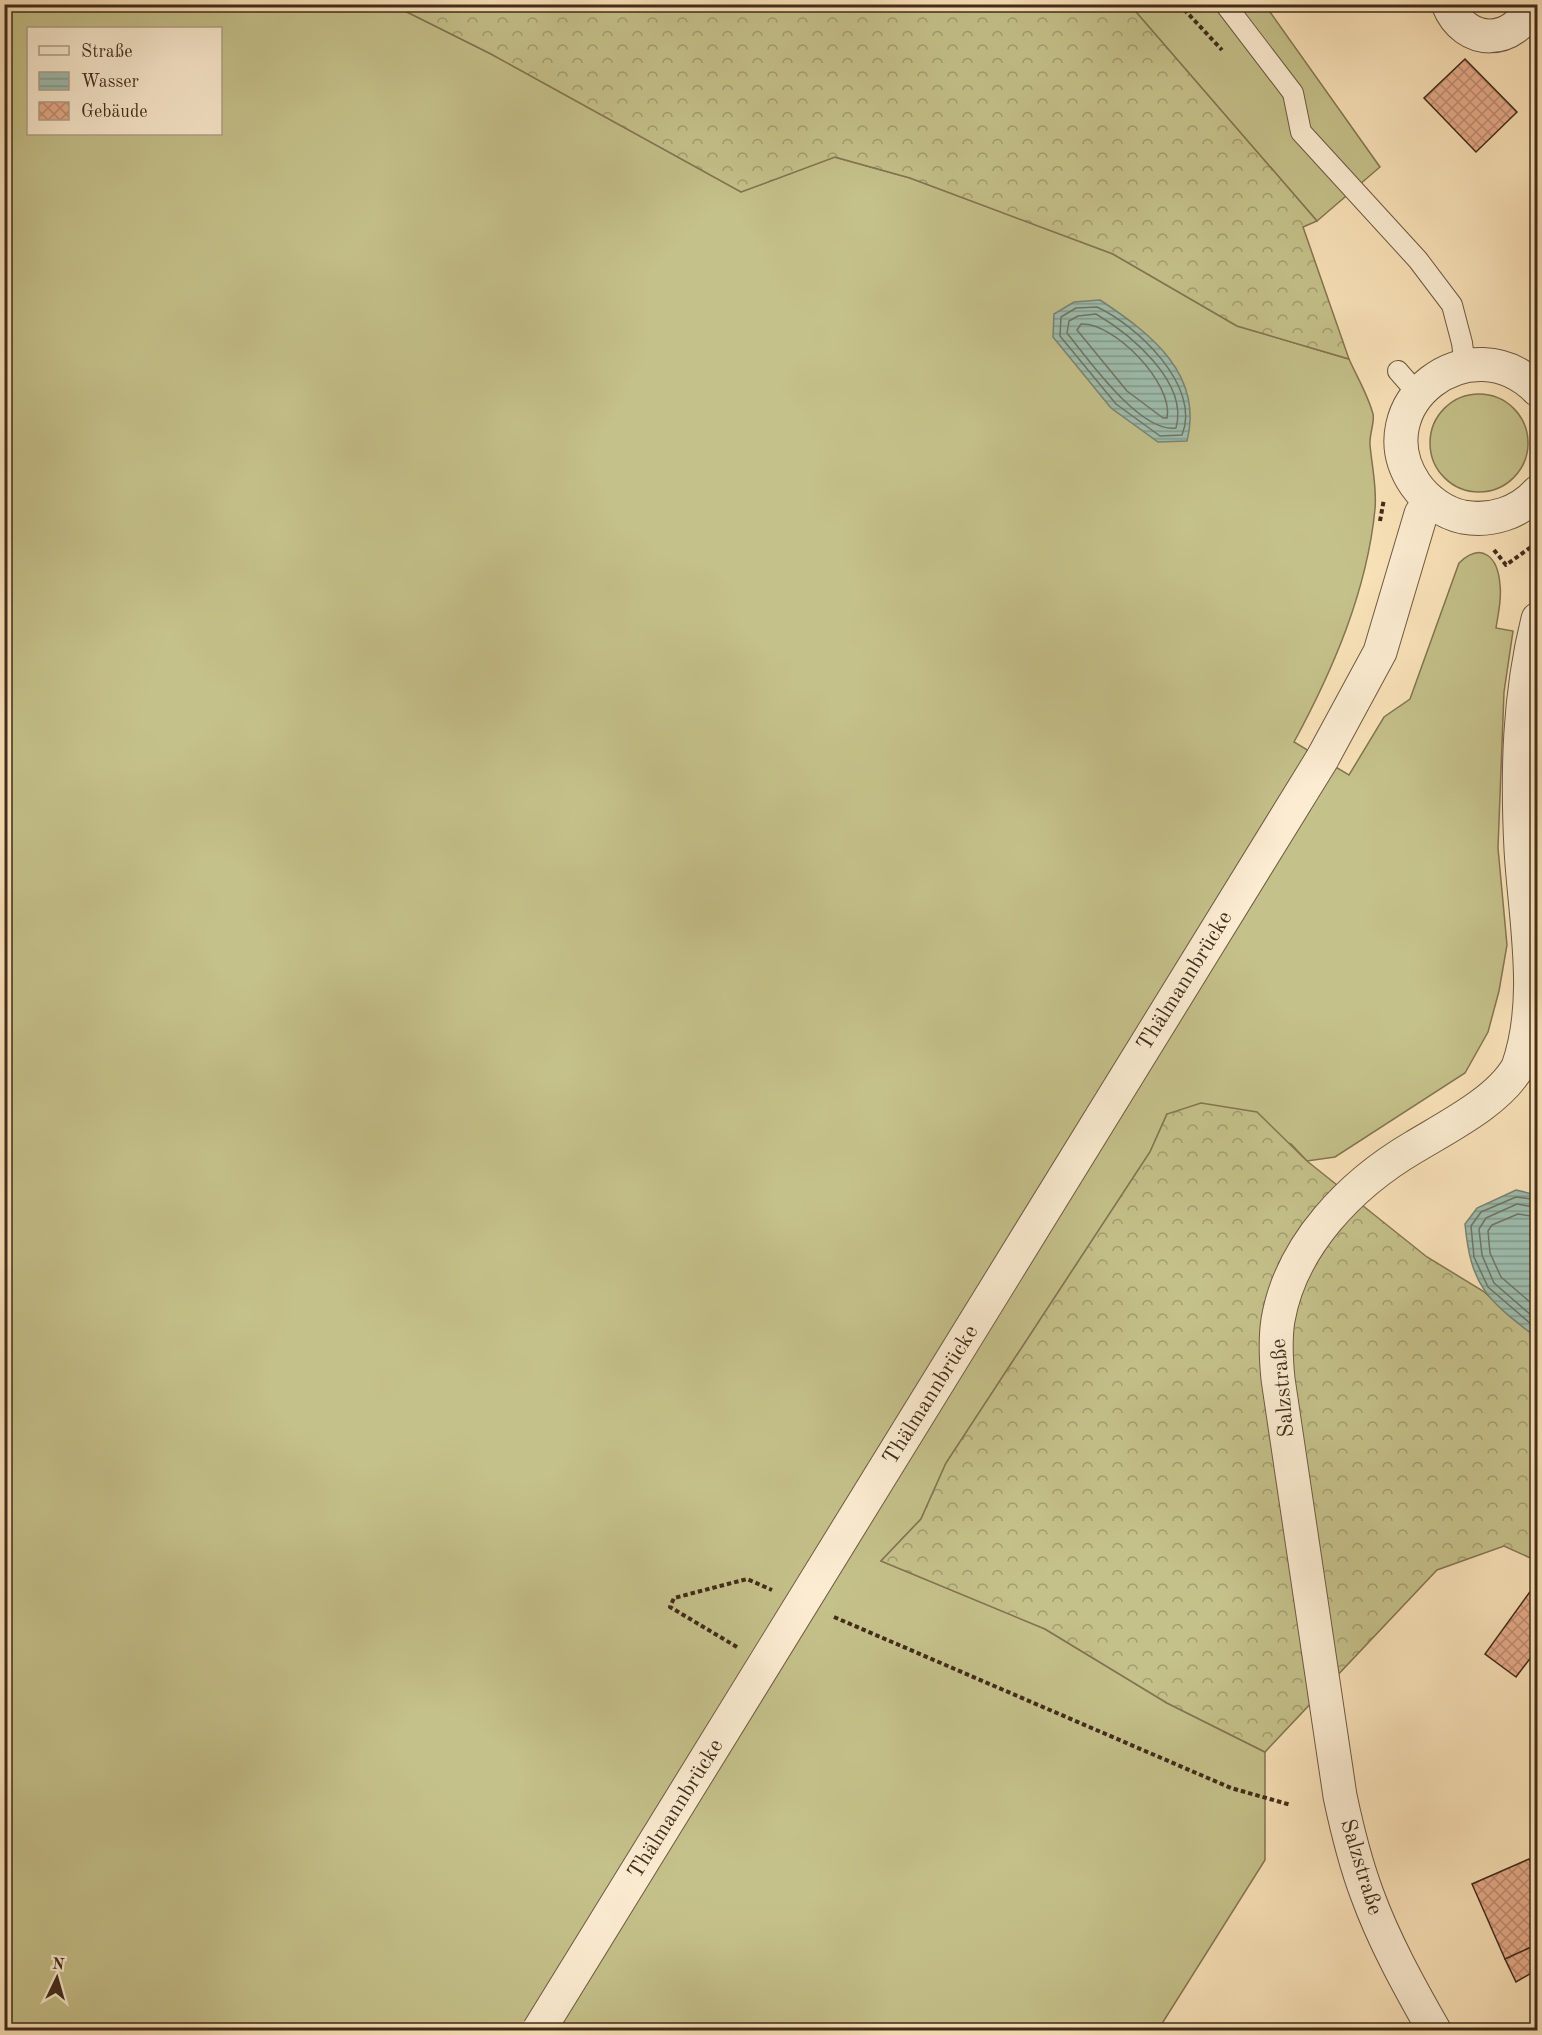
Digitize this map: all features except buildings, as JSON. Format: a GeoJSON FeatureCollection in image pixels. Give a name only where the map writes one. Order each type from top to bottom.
{"type":"FeatureCollection","features":[{"type":"Feature","properties":{"kind":"street"},"geometry":{"type":"LineString","coordinates":[[1448,4],[1455,18],[1464,28],[1477,34],[1490,36],[1516,28],[1526,18],[1532,4]]}},
{"type":"Feature","properties":{"kind":"street"},"geometry":{"type":"LineString","coordinates":[[1535,500],[1512,511],[1481,518],[1459,516],[1430,501],[1412,478],[1402,450],[1408,383],[1464,366],[1485,364],[1507,369],[1536,387]]}},
{"type":"Feature","properties":{"kind":"street","name":"Thälmannbrücke"},"geometry":{"type":"LineString","coordinates":[[539,2031],[1322,759],[1380,652],[1421,514],[1430,501]]}},
{"type":"Feature","properties":{"kind":"street","name":"Salzstraße"},"geometry":{"type":"LineString","coordinates":[[1434,2031],[1383,1936],[1353,1852],[1340,1796],[1281,1402],[1276,1347],[1278,1319],[1288,1286],[1313,1235],[1358,1187],[1379,1170],[1455,1124],[1504,1085],[1517,1070],[1525,1053],[1532,1029],[1536,975],[1535,944],[1521,849],[1519,758],[1524,680],[1538,619]]}},
{"type":"Feature","properties":{"kind":"lane"},"geometry":{"type":"LineString","coordinates":[[1225,4],[1293,93],[1301,132],[1418,260],[1452,305],[1462,343],[1464,366]]}},
{"type":"Feature","properties":{"kind":"path"},"geometry":{"type":"LineString","coordinates":[[1490,545],[1506,565],[1538,542]]}},
{"type":"Feature","properties":{"kind":"path"},"geometry":{"type":"LineString","coordinates":[[742,1651],[669,1607],[674,1598],[747,1579],[779,1593]]}},
{"type":"Feature","properties":{"kind":"path"},"geometry":{"type":"LineString","coordinates":[[823,1612],[1231,1788],[1291,1805]]}},
{"type":"Feature","properties":{"kind":"green space"},"geometry":{"type":"Polygon","coordinates":[[[5,5],[393,5],[491,54],[741,192],[834,157],[910,178],[1113,254],[1237,326],[1349,359],[1373,414],[1370,445],[1375,485],[1375,509],[1371,540],[1356,600],[1335,658],[1294,742],[1349,775],[1384,717],[1410,699],[1459,563],[1467,556],[1482,553],[1492,560],[1496,567],[1499,575],[1500,606],[1496,628],[1513,631],[1504,692],[1498,848],[1507,945],[1499,991],[1488,1032],[1465,1073],[1335,1157],[1307,1161],[1291,1144],[1167,1114],[1150,1152],[946,1463],[921,1519],[881,1561],[1045,1629],[1167,1703],[1265,1752],[1265,1860],[1158,2030],[5,2030],[5,5]]]}},
{"type":"Feature","properties":{"kind":"green space"},"geometry":{"type":"Polygon","coordinates":[[[393,5],[1130,5],[1317,221],[1303,227],[1349,359],[1237,326],[1113,254],[910,178],[835,157],[741,192],[491,54],[393,5]]]}},
{"type":"Feature","properties":{"kind":"green space"},"geometry":{"type":"Polygon","coordinates":[[[1130,5],[1265,5],[1380,167],[1317,221],[1130,5]]]}},
{"type":"Feature","properties":{"kind":"green space"},"geometry":{"type":"Polygon","coordinates":[[[1479,394],[1498,398],[1514,408],[1524,424],[1528,443],[1524,462],[1514,478],[1498,488],[1479,492],[1460,488],[1444,478],[1434,462],[1430,443],[1434,424],[1444,408],[1460,398],[1479,394]]]}},
{"type":"Feature","properties":{"kind":"green space"},"geometry":{"type":"Polygon","coordinates":[[[1201,1103],[1257,1112],[1307,1161],[1427,1257],[1483,1291],[1537,1338],[1537,1561],[1504,1546],[1437,1570],[1265,1752],[1167,1703],[1045,1629],[881,1561],[921,1519],[946,1463],[1150,1152],[1167,1114],[1201,1103]]]}},
{"type":"Feature","properties":{"kind":"water"},"geometry":{"type":"Polygon","coordinates":[[[1100,300],[1154,341],[1169,358],[1188,395],[1190,417],[1187,441],[1158,442],[1111,408],[1053,337],[1054,314],[1074,302],[1100,300]]]}},
{"type":"Feature","properties":{"kind":"water"},"geometry":{"type":"Polygon","coordinates":[[[1516,1190],[1537,1195],[1537,1338],[1506,1313],[1485,1291],[1477,1278],[1468,1246],[1465,1224],[1477,1208],[1516,1190]]]}}]}
